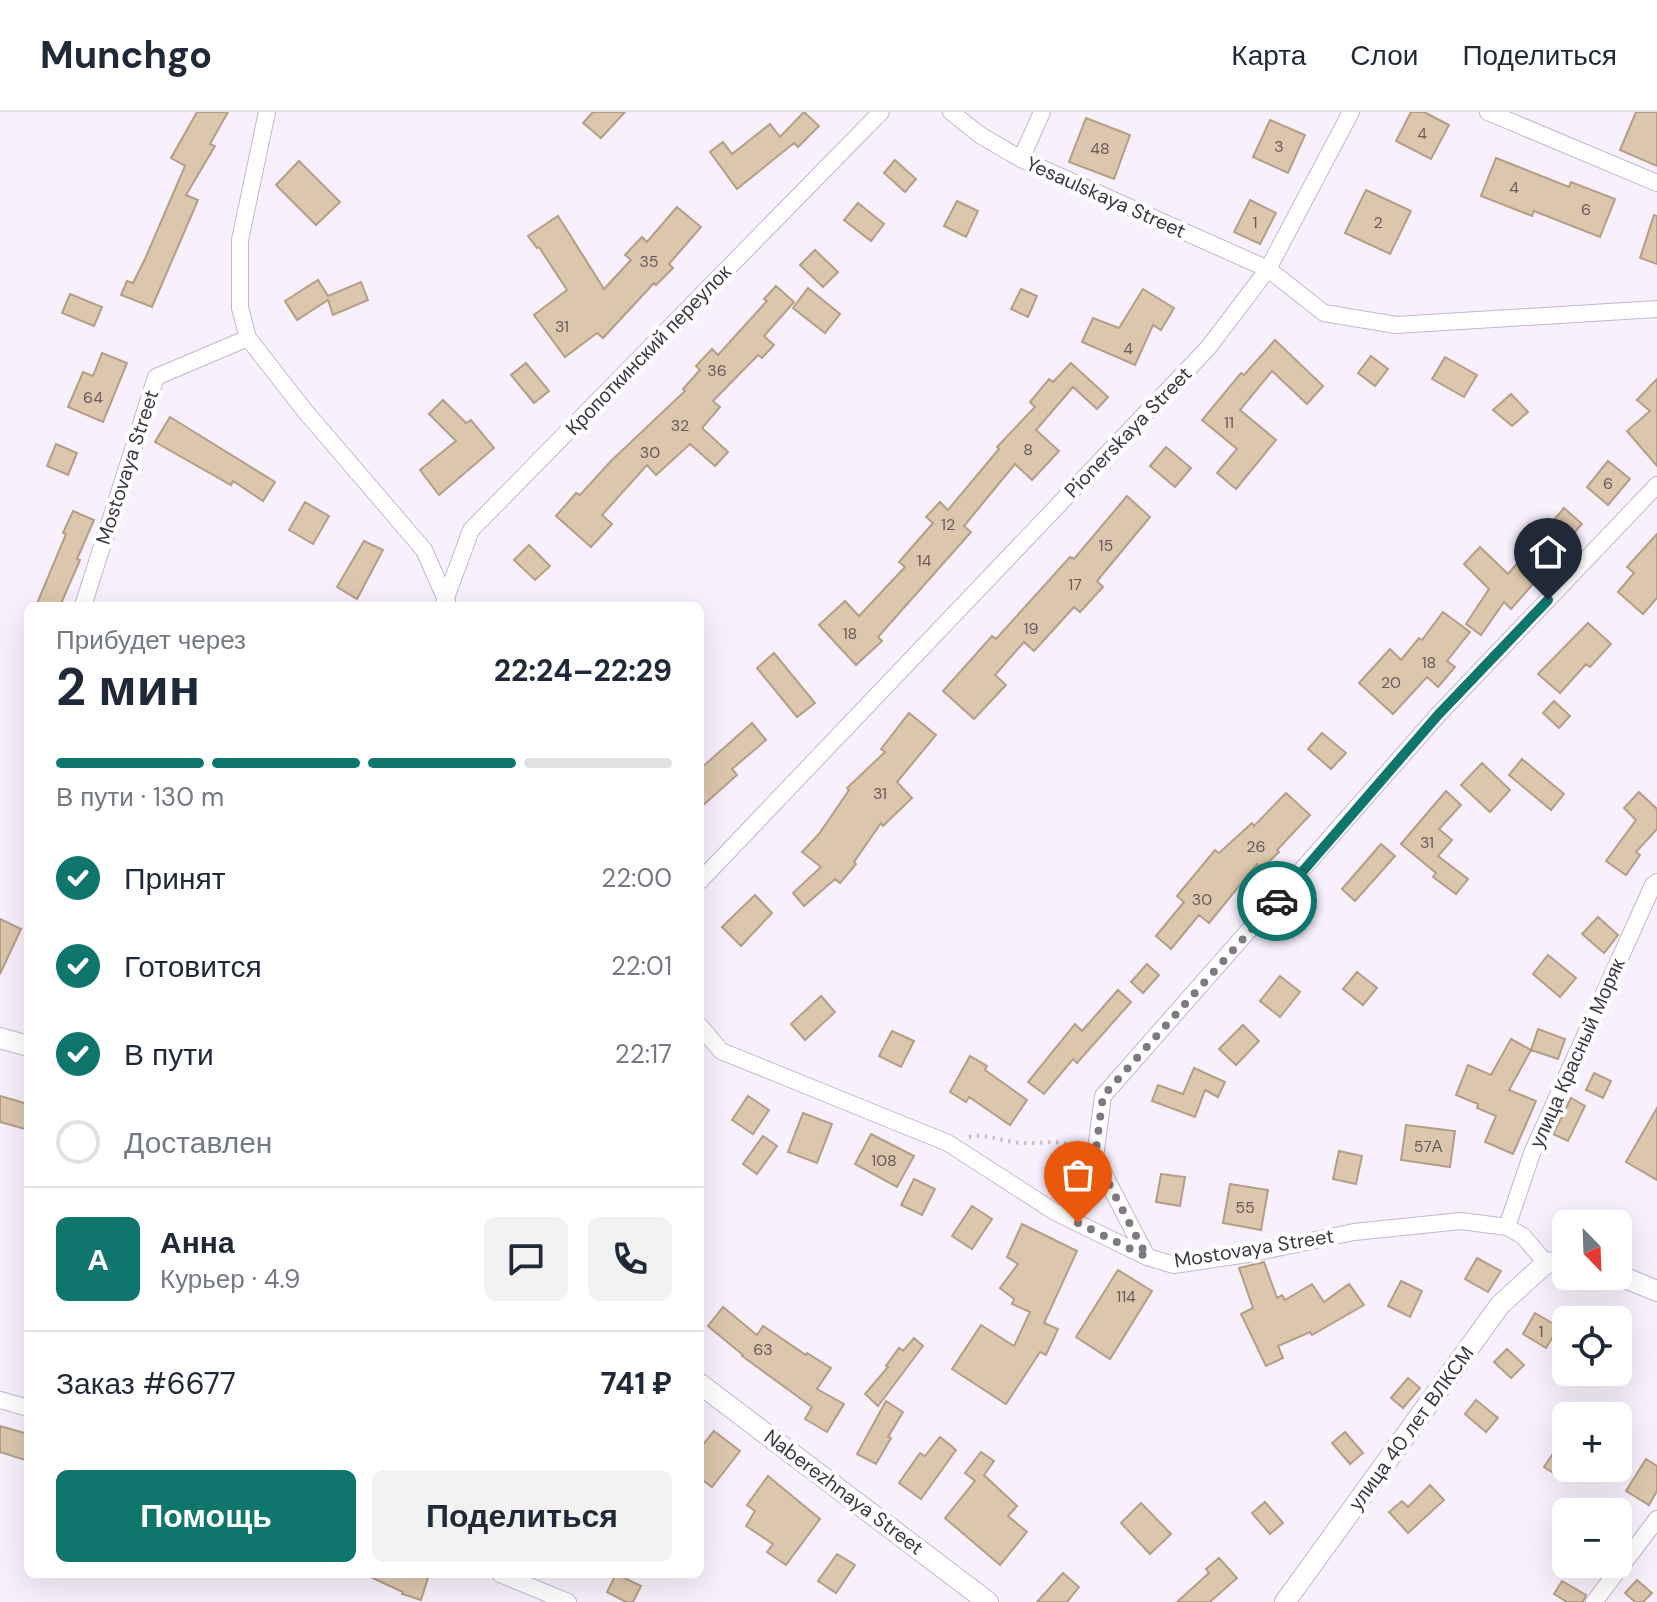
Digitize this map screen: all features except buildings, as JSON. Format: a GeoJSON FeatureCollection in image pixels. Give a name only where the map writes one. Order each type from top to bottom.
{"type":"FeatureCollection","features":[{"type":"Feature","properties":{"kind":"street"},"geometry":{"type":"LineString","coordinates":[[267,112],[240,240],[240,308],[248,338],[305,411],[424,550],[445,602]]}},
{"type":"Feature","properties":{"kind":"street","name":"Кропоткинский переулок"},"geometry":{"type":"LineString","coordinates":[[447,602],[471,530],[881,112]]}},
{"type":"Feature","properties":{"kind":"street","name":"Yesaulskaya Street"},"geometry":{"type":"LineString","coordinates":[[951,112],[980,135],[1021,159],[1268,269]]}},
{"type":"Feature","properties":{"kind":"street"},"geometry":{"type":"LineString","coordinates":[[1021,159],[1042,112]]}},
{"type":"Feature","properties":{"kind":"street","name":"Pionerskaya Street"},"geometry":{"type":"LineString","coordinates":[[704,877],[1208,348],[1268,269],[1351,112]]}},
{"type":"Feature","properties":{"kind":"street"},"geometry":{"type":"LineString","coordinates":[[1488,112],[1657,183]]}},
{"type":"Feature","properties":{"kind":"street"},"geometry":{"type":"LineString","coordinates":[[1268,269],[1324,313],[1396,325],[1657,309]]}},
{"type":"Feature","properties":{"kind":"street","name":"Mostovaya Street"},"geometry":{"type":"LineString","coordinates":[[84,602],[156,377],[248,338]]}},
{"type":"Feature","properties":{"kind":"street"},"geometry":{"type":"LineString","coordinates":[[1147,1257],[1095,1157],[1103,1096],[1438,715],[1657,485]]}},
{"type":"Feature","properties":{"kind":"street","name":"улица Красный Моряк"},"geometry":{"type":"LineString","coordinates":[[1507,1227],[1532,1153],[1657,882]]}},
{"type":"Feature","properties":{"kind":"street","name":"Mostovaya Street"},"geometry":{"type":"LineString","coordinates":[[704,1031],[721,1051],[948,1143],[1055,1212],[1147,1257],[1174,1265],[1248,1254],[1354,1232],[1461,1221],[1507,1227]]}},
{"type":"Feature","properties":{"kind":"street"},"geometry":{"type":"LineString","coordinates":[[0,1038],[24,1045]]}},
{"type":"Feature","properties":{"kind":"street"},"geometry":{"type":"LineString","coordinates":[[1507,1227],[1552,1259]]}},
{"type":"Feature","properties":{"kind":"street","name":"улица 40 лет ВЛКСМ"},"geometry":{"type":"LineString","coordinates":[[1285,1602],[1500,1305],[1552,1265]]}},
{"type":"Feature","properties":{"kind":"street"},"geometry":{"type":"LineString","coordinates":[[1632,1281],[1657,1291]]}},
{"type":"Feature","properties":{"kind":"street","name":"Naberezhnaya Street"},"geometry":{"type":"LineString","coordinates":[[704,1387],[988,1602]]}},
{"type":"Feature","properties":{"kind":"street"},"geometry":{"type":"LineString","coordinates":[[0,1400],[24,1407]]}},
{"type":"Feature","properties":{"kind":"street"},"geometry":{"type":"LineString","coordinates":[[1594,1602],[1651,1543],[1657,1519]]}},
{"type":"Feature","properties":{"kind":"street"},"geometry":{"type":"LineString","coordinates":[[510,1578],[568,1602]]}},
{"type":"Feature","properties":{"kind":"path"},"geometry":{"type":"LineString","coordinates":[[948,1143],[981,1135],[1015,1143],[1068,1143],[1095,1157]]}},
{"type":"Feature","properties":{"kind":"way so far"},"geometry":{"type":"LineString","coordinates":[[1078,1223],[1147,1257],[1095,1157],[1103,1096],[1277,901]]}},
{"type":"Feature","properties":{"kind":"route"},"geometry":{"type":"LineString","coordinates":[[1277,901],[1438,715],[1548,600]]}}]}
